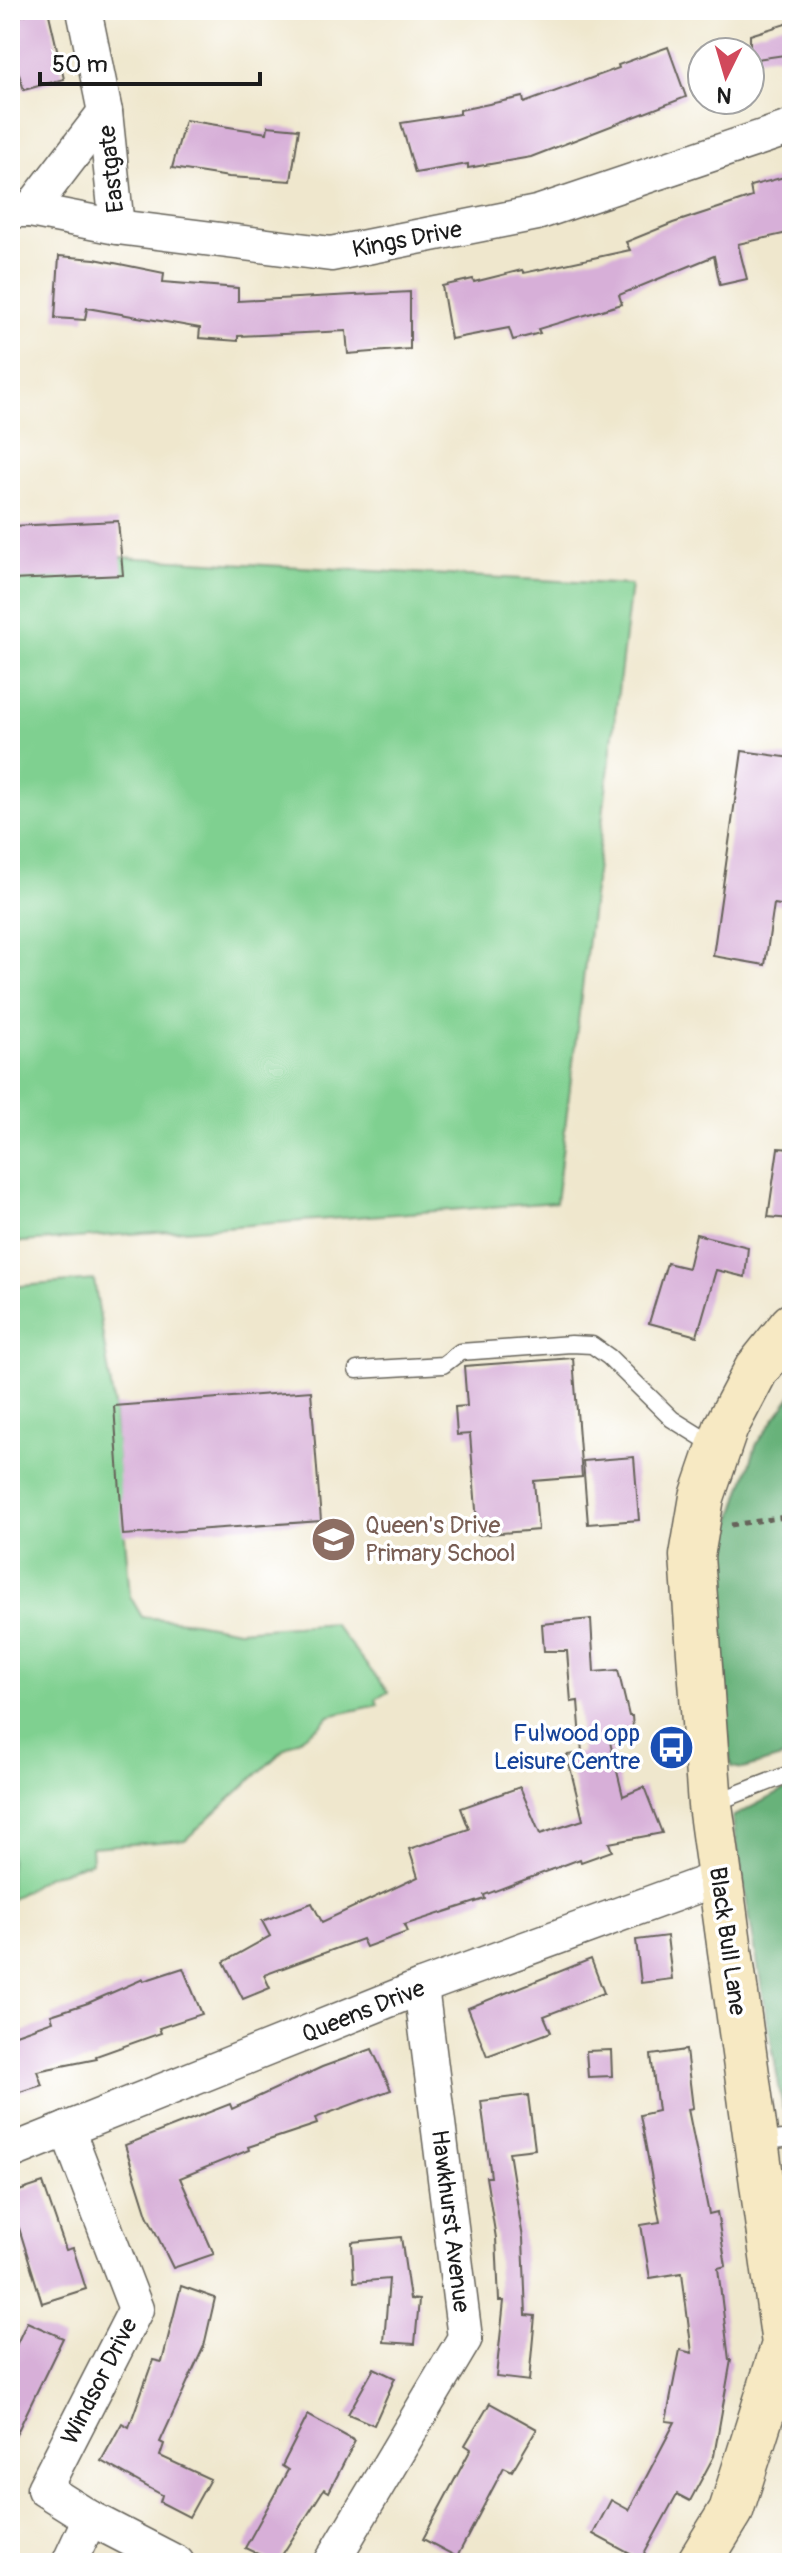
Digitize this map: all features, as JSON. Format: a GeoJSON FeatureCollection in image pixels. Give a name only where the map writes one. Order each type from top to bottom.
{"type":"FeatureCollection","features":[{"type":"Feature","properties":{"kind":"street","name":"Eastgate"},"geometry":{"type":"LineString","coordinates":[[84,10],[105,112],[117,227]]}},
{"type":"Feature","properties":{"kind":"street","name":"Eastgate"},"geometry":{"type":"LineString","coordinates":[[20,210],[105,112]]}},
{"type":"Feature","properties":{"kind":"street","name":"Kings Drive"},"geometry":{"type":"LineString","coordinates":[[20,210],[117,227],[331,254],[537,213],[792,127]]}},
{"type":"Feature","properties":{"kind":"street","name":"Black Bull Lane"},"geometry":{"type":"LineString","coordinates":[[699,2563],[731,2511],[784,2344],[774,2140],[719,1878],[710,1805],[692,1556],[702,1497],[726,1427],[756,1370],[792,1325]]}},
{"type":"Feature","properties":{"kind":"street","name":"Queens Drive"},"geometry":{"type":"LineString","coordinates":[[10,2152],[421,1987],[719,1878]]}},
{"type":"Feature","properties":{"kind":"street","name":"Hawkhurst Avenue"},"geometry":{"type":"LineString","coordinates":[[331,2563],[465,2338],[421,1987]]}},
{"type":"Feature","properties":{"kind":"street","name":"Windsor Drive"},"geometry":{"type":"LineString","coordinates":[[67,2129],[136,2309],[44,2489],[90,2518],[177,2563]]}},
{"type":"Feature","properties":{"kind":"street"},"geometry":{"type":"LineString","coordinates":[[69,2563],[90,2518]]}},
{"type":"Feature","properties":{"kind":"lane"},"geometry":{"type":"LineString","coordinates":[[357,1370],[443,1365],[460,1352],[592,1345],[609,1357],[672,1419],[719,1448]]}},
{"type":"Feature","properties":{"kind":"lane"},"geometry":{"type":"LineString","coordinates":[[710,1805],[792,1773]]}},
{"type":"Feature","properties":{"kind":"path"},"geometry":{"type":"LineString","coordinates":[[698,1520],[730,1525],[792,1516]]}},
{"type":"Feature","properties":{"kind":"green space"},"geometry":{"type":"Polygon","coordinates":[[[10,551],[631,585],[556,1202],[10,1243],[10,551]]]}},
{"type":"Feature","properties":{"kind":"green space"},"geometry":{"type":"Polygon","coordinates":[[[94,1280],[114,1406],[130,1596],[142,1617],[238,1630],[333,1623],[388,1692],[376,1699],[378,1705],[329,1716],[321,1725],[287,1747],[185,1840],[91,1847],[92,1862],[46,1877],[10,1900],[10,1287],[94,1280]]]}},
{"type":"Feature","properties":{"kind":"green space"},"geometry":{"type":"Polygon","coordinates":[[[792,1395],[792,1755],[743,1769],[731,1767],[720,1683],[721,1604],[730,1525],[757,1443],[792,1395]]]}},
{"type":"Feature","properties":{"kind":"green space"},"geometry":{"type":"Polygon","coordinates":[[[792,1786],[792,2109],[783,2109],[732,1817],[792,1786]]]}},
{"type":"Feature","properties":{"kind":"building"},"geometry":{"type":"Polygon","coordinates":[[[48,10],[64,79],[24,90],[10,46],[10,19],[48,10]]]}},
{"type":"Feature","properties":{"kind":"building"},"geometry":{"type":"Polygon","coordinates":[[[792,22],[792,54],[766,58],[766,36],[750,35],[792,22]]]}},
{"type":"Feature","properties":{"kind":"building"},"geometry":{"type":"Polygon","coordinates":[[[668,47],[686,97],[531,157],[415,173],[401,123],[460,114],[460,110],[523,97],[524,103],[619,68],[618,65],[668,47]]]}},
{"type":"Feature","properties":{"kind":"building"},"geometry":{"type":"Polygon","coordinates":[[[185,120],[267,133],[268,126],[299,129],[291,181],[229,177],[172,168],[185,120]]]}},
{"type":"Feature","properties":{"kind":"building"},"geometry":{"type":"Polygon","coordinates":[[[792,175],[792,232],[738,244],[747,279],[720,285],[714,256],[619,295],[622,304],[538,329],[540,333],[513,340],[509,328],[451,339],[442,286],[522,270],[524,273],[630,250],[626,242],[752,197],[750,186],[792,175]]]}},
{"type":"Feature","properties":{"kind":"building"},"geometry":{"type":"Polygon","coordinates":[[[59,256],[95,259],[164,273],[163,282],[238,288],[238,301],[410,292],[410,349],[348,354],[346,331],[238,336],[238,341],[199,338],[200,328],[87,308],[85,320],[55,318],[59,256]]]}},
{"type":"Feature","properties":{"kind":"building"},"geometry":{"type":"Polygon","coordinates":[[[118,521],[123,575],[12,580],[12,526],[118,521]]]}},
{"type":"Feature","properties":{"kind":"building"},"geometry":{"type":"Polygon","coordinates":[[[742,751],[792,758],[792,907],[774,904],[765,965],[713,956],[742,751]]]}},
{"type":"Feature","properties":{"kind":"building"},"geometry":{"type":"Polygon","coordinates":[[[778,1148],[792,1149],[792,1219],[768,1217],[778,1148]]]}},
{"type":"Feature","properties":{"kind":"building"},"geometry":{"type":"Polygon","coordinates":[[[696,1234],[748,1247],[745,1277],[716,1270],[697,1336],[649,1323],[667,1263],[688,1268],[696,1234]]]}},
{"type":"Feature","properties":{"kind":"building","name":"Queen's Drive Primary School"},"geometry":{"type":"Polygon","coordinates":[[[573,1358],[582,1477],[534,1481],[538,1530],[478,1535],[470,1434],[457,1435],[455,1407],[467,1406],[464,1366],[573,1358]]]}},
{"type":"Feature","properties":{"kind":"building","name":"Queen's Drive Primary School"},"geometry":{"type":"Polygon","coordinates":[[[311,1391],[321,1521],[123,1535],[114,1406],[311,1391]]]}},
{"type":"Feature","properties":{"kind":"building"},"geometry":{"type":"Polygon","coordinates":[[[634,1457],[639,1520],[588,1524],[583,1461],[634,1457]]]}},
{"type":"Feature","properties":{"kind":"building"},"geometry":{"type":"Polygon","coordinates":[[[591,1619],[594,1672],[618,1670],[629,1716],[632,1716],[634,1742],[610,1742],[623,1796],[644,1787],[662,1833],[609,1843],[612,1851],[581,1862],[580,1859],[484,1895],[485,1899],[404,1925],[407,1932],[366,1947],[362,1939],[264,1975],[270,1988],[243,1999],[224,1962],[270,1936],[262,1921],[312,1903],[322,1922],[418,1877],[409,1849],[469,1829],[461,1808],[520,1787],[540,1834],[583,1820],[567,1755],[582,1753],[578,1701],[571,1702],[567,1651],[544,1651],[542,1624],[591,1619]]]}},
{"type":"Feature","properties":{"kind":"building"},"geometry":{"type":"Polygon","coordinates":[[[667,1936],[672,1979],[641,1983],[636,1940],[667,1936]]]}},
{"type":"Feature","properties":{"kind":"building"},"geometry":{"type":"Polygon","coordinates":[[[591,1959],[604,1993],[544,2016],[551,2032],[487,2056],[468,2008],[591,1959]]]}},
{"type":"Feature","properties":{"kind":"building"},"geometry":{"type":"Polygon","coordinates":[[[183,1968],[202,2014],[159,2028],[161,2033],[96,2056],[97,2059],[37,2071],[42,2085],[10,2095],[10,2036],[53,2021],[51,2015],[143,1979],[183,1968]]]}},
{"type":"Feature","properties":{"kind":"building"},"geometry":{"type":"Polygon","coordinates":[[[372,2049],[391,2090],[315,2118],[317,2124],[248,2147],[249,2150],[180,2178],[214,2254],[173,2268],[147,2215],[125,2145],[230,2104],[232,2109],[322,2067],[372,2049]]]}},
{"type":"Feature","properties":{"kind":"building"},"geometry":{"type":"Polygon","coordinates":[[[611,2050],[612,2076],[588,2077],[586,2051],[611,2050]]]}},
{"type":"Feature","properties":{"kind":"building"},"geometry":{"type":"Polygon","coordinates":[[[686,2050],[693,2108],[688,2109],[709,2214],[717,2212],[726,2266],[718,2268],[731,2360],[714,2456],[690,2501],[677,2494],[641,2560],[593,2534],[611,2500],[629,2510],[675,2422],[666,2421],[680,2350],[692,2353],[682,2273],[650,2278],[641,2225],[660,2222],[640,2115],[658,2111],[651,2055],[686,2050]]]}},
{"type":"Feature","properties":{"kind":"building"},"geometry":{"type":"Polygon","coordinates":[[[528,2095],[535,2149],[509,2152],[523,2238],[526,2315],[535,2316],[529,2381],[496,2377],[504,2301],[499,2301],[496,2238],[486,2177],[491,2177],[481,2101],[528,2095]]]}},
{"type":"Feature","properties":{"kind":"building"},"geometry":{"type":"Polygon","coordinates":[[[43,2183],[66,2250],[73,2248],[86,2289],[42,2303],[19,2228],[10,2231],[10,2194],[43,2183]]]}},
{"type":"Feature","properties":{"kind":"building"},"geometry":{"type":"Polygon","coordinates":[[[401,2237],[410,2299],[419,2300],[415,2344],[384,2342],[389,2279],[354,2282],[352,2242],[401,2237]]]}},
{"type":"Feature","properties":{"kind":"building"},"geometry":{"type":"Polygon","coordinates":[[[181,2286],[215,2298],[204,2346],[160,2442],[164,2444],[160,2456],[210,2479],[189,2517],[160,2502],[162,2495],[101,2461],[122,2423],[129,2427],[153,2360],[162,2362],[181,2286]]]}},
{"type":"Feature","properties":{"kind":"building"},"geometry":{"type":"Polygon","coordinates":[[[27,2322],[63,2338],[10,2447],[10,2358],[27,2322]]]}},
{"type":"Feature","properties":{"kind":"building"},"geometry":{"type":"Polygon","coordinates":[[[374,2368],[395,2378],[374,2425],[348,2414],[374,2368]]]}},
{"type":"Feature","properties":{"kind":"building"},"geometry":{"type":"Polygon","coordinates":[[[490,2403],[537,2429],[512,2471],[504,2467],[457,2557],[423,2539],[471,2449],[465,2445],[490,2403]]]}},
{"type":"Feature","properties":{"kind":"building"},"geometry":{"type":"Polygon","coordinates":[[[308,2415],[355,2441],[329,2492],[324,2489],[277,2563],[245,2548],[288,2470],[282,2466],[308,2415]]]}},
{"type":"Feature","properties":{"kind":"place","name":"Queen's Drive Primary School"},"geometry":{"type":"Point","coordinates":[334,1539]}},
{"type":"Feature","properties":{"kind":"place","name":"Fulwood opp Leisure Centre"},"geometry":{"type":"Point","coordinates":[671,1747]}}]}
